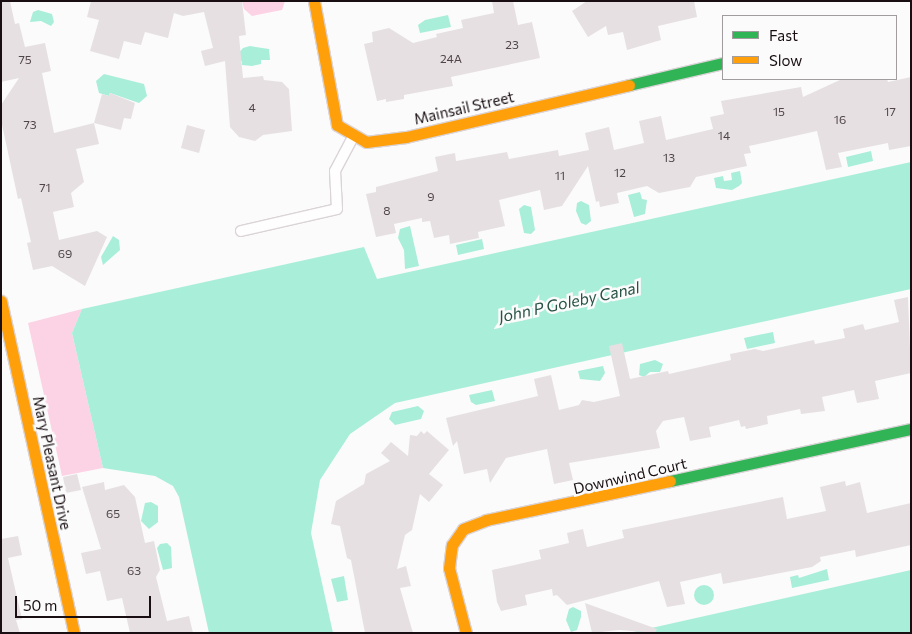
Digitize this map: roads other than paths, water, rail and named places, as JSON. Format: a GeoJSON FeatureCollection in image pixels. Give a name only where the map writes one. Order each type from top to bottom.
{"type":"FeatureCollection","features":[{"type":"Feature","properties":{"kind":"street","name":"Mainsail Street"},"geometry":{"type":"LineString","coordinates":[[314,1],[337,125],[366,142],[406,136],[722,63]]}},
{"type":"Feature","properties":{"kind":"street","name":"Mary Pleasant Drive"},"geometry":{"type":"LineString","coordinates":[[1,300],[74,633]]}},
{"type":"Feature","properties":{"kind":"street","name":"Downwind Court"},"geometry":{"type":"LineString","coordinates":[[466,633],[449,568],[452,545],[464,529],[486,520],[911,429]]}},
{"type":"Feature","properties":{"kind":"lane"},"geometry":{"type":"LineString","coordinates":[[241,231],[337,209],[335,171],[354,134]]}},
{"type":"Feature","properties":{"kind":"water"},"geometry":{"type":"Polygon","coordinates":[[[38,10],[52,14],[54,22],[51,26],[41,21],[30,22],[33,12],[38,10]]]}},
{"type":"Feature","properties":{"kind":"water"},"geometry":{"type":"Polygon","coordinates":[[[448,15],[451,27],[420,33],[418,25],[425,20],[448,15]]]}},
{"type":"Feature","properties":{"kind":"water"},"geometry":{"type":"Polygon","coordinates":[[[250,46],[269,49],[270,60],[261,60],[261,64],[252,66],[242,65],[242,61],[231,62],[243,48],[250,46]]]}},
{"type":"Feature","properties":{"kind":"water"},"geometry":{"type":"Polygon","coordinates":[[[104,74],[144,84],[147,96],[139,103],[110,93],[109,96],[99,93],[96,81],[104,74]]]}},
{"type":"Feature","properties":{"kind":"water"},"geometry":{"type":"Polygon","coordinates":[[[871,151],[873,161],[848,167],[846,157],[871,151]]]}},
{"type":"Feature","properties":{"kind":"water","name":"John P Goleby Canal"},"geometry":{"type":"Polygon","coordinates":[[[911,162],[911,289],[395,403],[350,434],[320,480],[311,533],[333,633],[209,633],[179,497],[173,486],[155,476],[103,468],[72,333],[82,309],[364,247],[377,279],[911,162]]]}},
{"type":"Feature","properties":{"kind":"water"},"geometry":{"type":"Polygon","coordinates":[[[740,171],[742,183],[739,186],[732,190],[716,188],[714,178],[723,176],[724,181],[732,180],[731,173],[740,171]]]}},
{"type":"Feature","properties":{"kind":"water"},"geometry":{"type":"Polygon","coordinates":[[[640,192],[642,199],[647,200],[645,214],[634,217],[628,195],[640,192]]]}},
{"type":"Feature","properties":{"kind":"water"},"geometry":{"type":"Polygon","coordinates":[[[581,201],[589,205],[591,221],[586,225],[581,223],[576,211],[577,203],[581,201]]]}},
{"type":"Feature","properties":{"kind":"water"},"geometry":{"type":"Polygon","coordinates":[[[524,205],[531,207],[535,230],[531,234],[524,233],[519,209],[524,205]]]}},
{"type":"Feature","properties":{"kind":"water"},"geometry":{"type":"Polygon","coordinates":[[[410,226],[419,266],[405,269],[404,250],[398,238],[400,229],[410,226]]]}},
{"type":"Feature","properties":{"kind":"water"},"geometry":{"type":"Polygon","coordinates":[[[113,236],[119,240],[120,250],[103,265],[101,257],[113,236]]]}},
{"type":"Feature","properties":{"kind":"water"},"geometry":{"type":"Polygon","coordinates":[[[482,239],[484,249],[458,255],[456,245],[482,239]]]}},
{"type":"Feature","properties":{"kind":"water"},"geometry":{"type":"Polygon","coordinates":[[[773,332],[775,343],[747,349],[744,338],[773,332]]]}},
{"type":"Feature","properties":{"kind":"water"},"geometry":{"type":"Polygon","coordinates":[[[655,360],[663,364],[660,372],[650,372],[644,377],[639,375],[640,364],[655,360]]]}},
{"type":"Feature","properties":{"kind":"water"},"geometry":{"type":"Polygon","coordinates":[[[603,366],[605,373],[600,381],[580,379],[578,371],[603,366]]]}},
{"type":"Feature","properties":{"kind":"water"},"geometry":{"type":"Polygon","coordinates":[[[492,390],[495,401],[476,405],[471,402],[469,395],[492,390]]]}},
{"type":"Feature","properties":{"kind":"water"},"geometry":{"type":"Polygon","coordinates":[[[418,406],[424,411],[421,419],[395,425],[389,419],[392,412],[418,406]]]}},
{"type":"Feature","properties":{"kind":"water"},"geometry":{"type":"Polygon","coordinates":[[[151,502],[158,506],[158,522],[149,529],[141,521],[145,503],[151,502]]]}},
{"type":"Feature","properties":{"kind":"water"},"geometry":{"type":"Polygon","coordinates":[[[167,543],[171,547],[172,568],[163,570],[157,548],[160,544],[167,543]]]}},
{"type":"Feature","properties":{"kind":"water"},"geometry":{"type":"Polygon","coordinates":[[[827,569],[829,580],[792,588],[790,577],[798,575],[799,578],[827,569]]]}},
{"type":"Feature","properties":{"kind":"water"},"geometry":{"type":"Polygon","coordinates":[[[911,570],[911,633],[629,633],[911,570]]]}},
{"type":"Feature","properties":{"kind":"water"},"geometry":{"type":"Polygon","coordinates":[[[344,576],[348,600],[337,602],[331,579],[344,576]]]}},
{"type":"Feature","properties":{"kind":"water"},"geometry":{"type":"Polygon","coordinates":[[[704,585],[711,588],[714,595],[711,602],[704,605],[697,602],[694,595],[697,588],[704,585]]]}},
{"type":"Feature","properties":{"kind":"water"},"geometry":{"type":"Polygon","coordinates":[[[573,607],[581,611],[581,617],[577,630],[571,632],[566,620],[569,609],[573,607]]]}}]}
